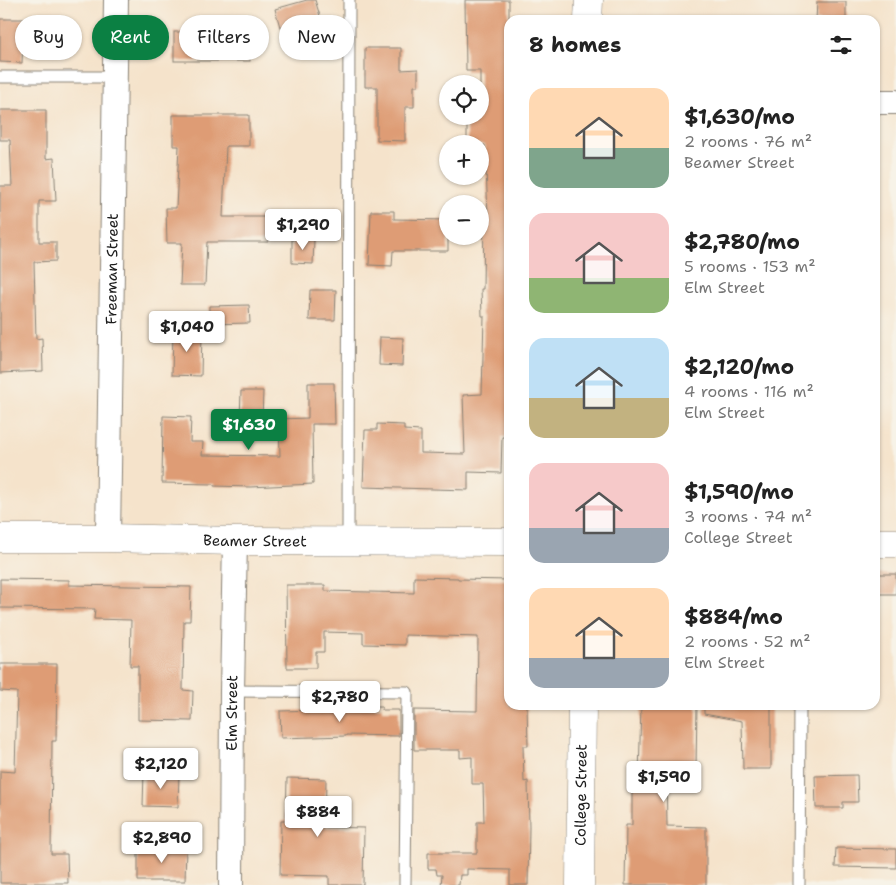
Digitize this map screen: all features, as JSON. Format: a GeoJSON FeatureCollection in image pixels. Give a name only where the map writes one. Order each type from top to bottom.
{"type":"FeatureCollection","features":[{"type":"Feature","properties":{"kind":"street","name":"Freeman Street"},"geometry":{"type":"LineString","coordinates":[[108,538],[116,0]]}},
{"type":"Feature","properties":{"kind":"street"},"geometry":{"type":"LineString","coordinates":[[588,0],[588,15]]}},
{"type":"Feature","properties":{"kind":"street"},"geometry":{"type":"LineString","coordinates":[[880,102],[896,102]]}},
{"type":"Feature","properties":{"kind":"street","name":"Beamer Street"},"geometry":{"type":"LineString","coordinates":[[0,538],[504,542]]}},
{"type":"Feature","properties":{"kind":"street","name":"Elm Street"},"geometry":{"type":"LineString","coordinates":[[231,885],[235,541]]}},
{"type":"Feature","properties":{"kind":"street"},"geometry":{"type":"LineString","coordinates":[[880,543],[896,543]]}},
{"type":"Feature","properties":{"kind":"street","name":"College Street"},"geometry":{"type":"LineString","coordinates":[[580,885],[582,710]]}},
{"type":"Feature","properties":{"kind":"lane"},"geometry":{"type":"LineString","coordinates":[[348,541],[349,0]]}},
{"type":"Feature","properties":{"kind":"lane"},"geometry":{"type":"LineString","coordinates":[[0,77],[116,78]]}},
{"type":"Feature","properties":{"kind":"lane"},"geometry":{"type":"LineString","coordinates":[[232,691],[407,692],[405,885]]}},
{"type":"Feature","properties":{"kind":"lane"},"geometry":{"type":"LineString","coordinates":[[799,885],[800,710]]}},
{"type":"Feature","properties":{"kind":"building"},"geometry":{"type":"Polygon","coordinates":[[[307,0],[315,0],[320,15],[279,15],[279,23],[275,9],[307,0]]]}},
{"type":"Feature","properties":{"kind":"building"},"geometry":{"type":"Polygon","coordinates":[[[465,0],[509,0],[509,15],[504,15],[504,437],[502,437],[501,473],[468,472],[468,490],[363,487],[365,430],[377,430],[377,424],[404,425],[404,430],[421,431],[421,453],[465,454],[463,395],[482,394],[484,316],[482,316],[481,289],[483,289],[484,245],[489,245],[489,195],[487,195],[487,185],[489,185],[489,135],[467,135],[467,125],[489,125],[489,75],[480,75],[480,71],[466,71],[465,0]]]}},
{"type":"Feature","properties":{"kind":"building"},"geometry":{"type":"Polygon","coordinates":[[[817,2],[846,2],[846,15],[816,15],[817,2]]]}},
{"type":"Feature","properties":{"kind":"building"},"geometry":{"type":"Polygon","coordinates":[[[0,19],[15,19],[15,60],[22,60],[22,63],[0,62],[0,19]]]}},
{"type":"Feature","properties":{"kind":"building"},"geometry":{"type":"Polygon","coordinates":[[[174,32],[179,32],[179,60],[250,60],[250,61],[174,61],[174,32]]]}},
{"type":"Feature","properties":{"kind":"building"},"geometry":{"type":"Polygon","coordinates":[[[365,48],[401,48],[401,70],[418,69],[418,86],[414,86],[414,107],[405,107],[405,141],[377,140],[377,87],[365,87],[365,48]]]}},
{"type":"Feature","properties":{"kind":"building"},"geometry":{"type":"Polygon","coordinates":[[[0,110],[46,110],[46,159],[54,158],[56,201],[39,201],[39,242],[56,242],[56,261],[34,262],[36,339],[42,338],[43,371],[0,373],[0,186],[12,186],[10,140],[0,140],[0,110]]]}},
{"type":"Feature","properties":{"kind":"building"},"geometry":{"type":"Polygon","coordinates":[[[173,115],[249,115],[249,146],[226,146],[223,217],[268,217],[268,242],[207,242],[205,285],[180,285],[182,243],[167,243],[166,208],[176,208],[179,146],[173,146],[173,115]]]}},
{"type":"Feature","properties":{"kind":"building"},"geometry":{"type":"Polygon","coordinates":[[[371,211],[394,211],[394,219],[439,220],[439,245],[448,245],[448,251],[393,251],[392,266],[369,265],[371,211]]]}},
{"type":"Feature","properties":{"kind":"building"},"geometry":{"type":"Polygon","coordinates":[[[292,239],[314,240],[313,264],[292,263],[292,239]]]}},
{"type":"Feature","properties":{"kind":"building"},"geometry":{"type":"Polygon","coordinates":[[[310,290],[336,290],[335,320],[309,320],[310,290]]]}},
{"type":"Feature","properties":{"kind":"building"},"geometry":{"type":"Polygon","coordinates":[[[249,305],[250,323],[209,324],[209,306],[249,305]]]}},
{"type":"Feature","properties":{"kind":"building"},"geometry":{"type":"Polygon","coordinates":[[[173,330],[202,331],[201,376],[172,375],[173,330]]]}},
{"type":"Feature","properties":{"kind":"building"},"geometry":{"type":"Polygon","coordinates":[[[380,337],[403,338],[402,366],[379,365],[380,337]]]}},
{"type":"Feature","properties":{"kind":"building"},"geometry":{"type":"Polygon","coordinates":[[[308,383],[334,383],[335,424],[312,424],[313,484],[250,487],[162,483],[163,416],[191,417],[190,442],[203,442],[202,455],[280,456],[279,419],[308,418],[308,383]]]}},
{"type":"Feature","properties":{"kind":"building"},"geometry":{"type":"Polygon","coordinates":[[[241,391],[263,391],[262,419],[240,419],[241,391]]]}},
{"type":"Feature","properties":{"kind":"building"},"geometry":{"type":"Polygon","coordinates":[[[880,574],[896,574],[896,594],[880,594],[880,574]]]}},
{"type":"Feature","properties":{"kind":"building"},"geometry":{"type":"Polygon","coordinates":[[[414,577],[504,580],[504,710],[527,710],[528,746],[523,746],[524,782],[528,781],[528,885],[510,885],[510,870],[467,869],[467,875],[460,875],[459,885],[441,885],[442,875],[437,875],[436,869],[428,869],[428,853],[477,853],[477,822],[484,822],[483,784],[472,784],[472,757],[460,758],[460,750],[414,750],[414,710],[477,711],[478,637],[405,635],[405,645],[363,644],[363,633],[324,632],[324,652],[316,652],[316,668],[287,668],[286,585],[325,585],[325,591],[414,593],[414,577]]]}},
{"type":"Feature","properties":{"kind":"building"},"geometry":{"type":"Polygon","coordinates":[[[0,579],[69,580],[69,585],[191,587],[190,621],[184,621],[183,690],[193,691],[192,721],[138,720],[138,666],[130,666],[131,620],[94,619],[95,609],[0,608],[0,579]]]}},
{"type":"Feature","properties":{"kind":"building"},"geometry":{"type":"Polygon","coordinates":[[[0,664],[57,664],[56,741],[52,741],[51,854],[67,854],[68,883],[0,883],[0,771],[15,772],[17,692],[0,691],[0,664]]]}},
{"type":"Feature","properties":{"kind":"building"},"geometry":{"type":"Polygon","coordinates":[[[382,707],[382,710],[399,710],[399,736],[346,735],[281,738],[280,711],[316,710],[316,708],[382,707]]]}},
{"type":"Feature","properties":{"kind":"building"},"geometry":{"type":"Polygon","coordinates":[[[641,710],[697,710],[696,768],[666,768],[667,826],[706,827],[706,885],[625,885],[626,825],[632,825],[632,777],[639,777],[641,710]]]}},
{"type":"Feature","properties":{"kind":"building"},"geometry":{"type":"Polygon","coordinates":[[[704,710],[771,710],[771,769],[743,769],[742,721],[704,714],[704,710]]]}},
{"type":"Feature","properties":{"kind":"building"},"geometry":{"type":"Polygon","coordinates":[[[144,772],[179,773],[178,807],[143,806],[144,772]]]}},
{"type":"Feature","properties":{"kind":"building"},"geometry":{"type":"Polygon","coordinates":[[[857,775],[858,802],[843,802],[843,808],[816,808],[815,776],[857,775]]]}},
{"type":"Feature","properties":{"kind":"building"},"geometry":{"type":"Polygon","coordinates":[[[287,778],[326,779],[325,827],[364,828],[363,885],[329,885],[329,876],[280,875],[281,821],[286,821],[287,778]]]}},
{"type":"Feature","properties":{"kind":"building"},"geometry":{"type":"Polygon","coordinates":[[[138,847],[186,848],[185,881],[138,881],[138,847]]]}},
{"type":"Feature","properties":{"kind":"building"},"geometry":{"type":"Polygon","coordinates":[[[836,848],[896,849],[896,868],[835,867],[836,848]]]}}]}
